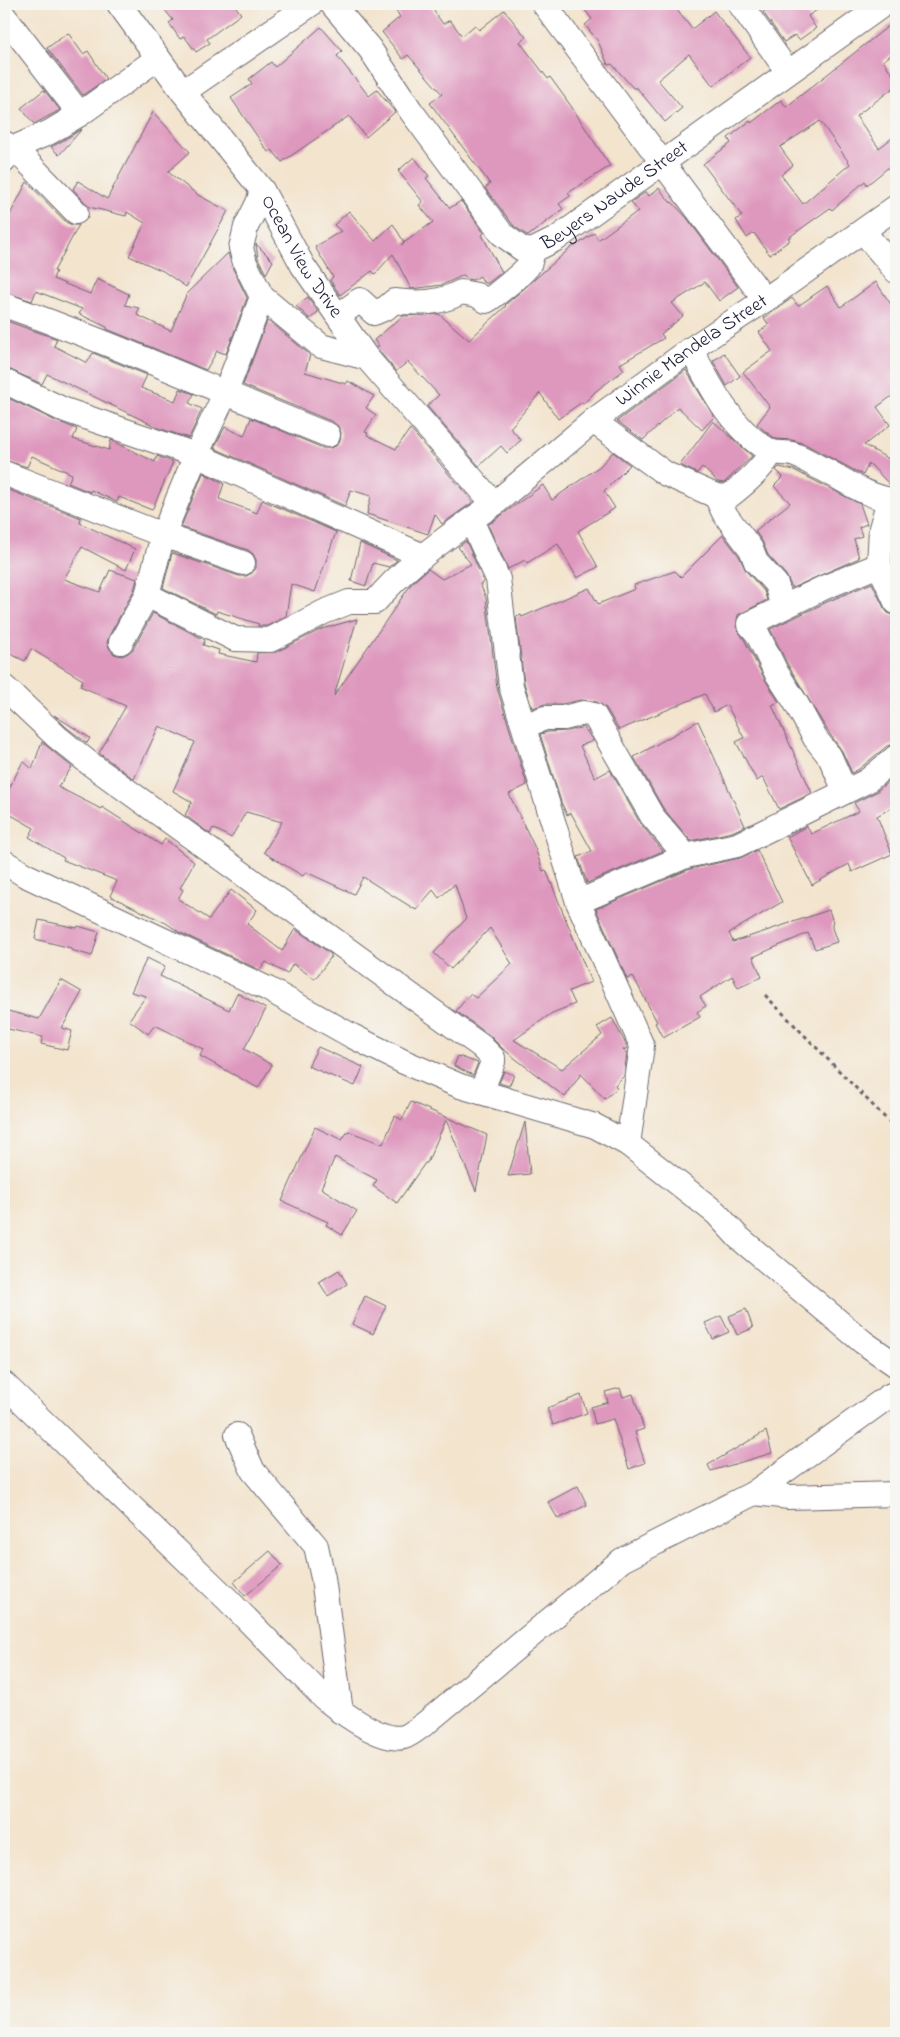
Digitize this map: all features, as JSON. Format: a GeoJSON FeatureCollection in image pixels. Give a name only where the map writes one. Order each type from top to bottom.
{"type":"FeatureCollection","features":[{"type":"Feature","properties":{"kind":"street","name":"Ocean View Drive"},"geometry":{"type":"LineString","coordinates":[[119,4],[183,92],[262,190],[303,266],[368,358],[494,504]]}},
{"type":"Feature","properties":{"kind":"street"},"geometry":{"type":"LineString","coordinates":[[183,92],[311,4]]}},
{"type":"Feature","properties":{"kind":"street","name":"Beyers Naude Street"},"geometry":{"type":"LineString","coordinates":[[332,4],[370,49],[412,111],[502,234],[522,249],[532,251],[556,238],[884,4]]}},
{"type":"Feature","properties":{"kind":"street"},"geometry":{"type":"LineString","coordinates":[[544,4],[765,300],[896,207]]}},
{"type":"Feature","properties":{"kind":"street"},"geometry":{"type":"LineString","coordinates":[[740,4],[788,72]]}},
{"type":"Feature","properties":{"kind":"street"},"geometry":{"type":"LineString","coordinates":[[4,16],[80,114]]}},
{"type":"Feature","properties":{"kind":"street"},"geometry":{"type":"LineString","coordinates":[[76,212],[7,151],[50,132],[80,114],[158,58]]}},
{"type":"Feature","properties":{"kind":"street"},"geometry":{"type":"LineString","coordinates":[[262,190],[246,227],[241,248],[245,263],[262,296],[321,346],[368,358]]}},
{"type":"Feature","properties":{"kind":"street","name":"Winnie Mandela Street"},"geometry":{"type":"LineString","coordinates":[[147,595],[235,639],[270,640],[324,612],[350,602],[375,602],[388,585],[423,556],[494,504],[594,421],[691,349],[765,300],[896,207]]}},
{"type":"Feature","properties":{"kind":"street"},"geometry":{"type":"LineString","coordinates":[[864,231],[896,271]]}},
{"type":"Feature","properties":{"kind":"street"},"geometry":{"type":"LineString","coordinates":[[338,316],[360,300],[374,313],[386,308],[394,301],[409,304],[432,301],[454,296],[461,292],[477,295],[486,301],[489,300],[528,267],[532,251]]}},
{"type":"Feature","properties":{"kind":"street"},"geometry":{"type":"LineString","coordinates":[[121,642],[147,595],[163,535],[196,456],[225,394],[262,296]]}},
{"type":"Feature","properties":{"kind":"street"},"geometry":{"type":"LineString","coordinates":[[4,305],[51,321],[328,435]]}},
{"type":"Feature","properties":{"kind":"street"},"geometry":{"type":"LineString","coordinates":[[691,349],[710,385],[737,423],[753,440],[772,452],[792,454],[864,492],[893,501],[881,528],[879,565],[896,602]]}},
{"type":"Feature","properties":{"kind":"street"},"geometry":{"type":"LineString","coordinates":[[4,381],[62,409],[196,456],[423,556]]}},
{"type":"Feature","properties":{"kind":"street"},"geometry":{"type":"LineString","coordinates":[[594,421],[666,474],[716,496],[728,498],[761,468],[772,452]]}},
{"type":"Feature","properties":{"kind":"street"},"geometry":{"type":"LineString","coordinates":[[4,473],[163,535],[243,563]]}},
{"type":"Feature","properties":{"kind":"street"},"geometry":{"type":"LineString","coordinates":[[716,496],[724,513],[751,549],[756,562],[776,584],[783,607]]}},
{"type":"Feature","properties":{"kind":"street"},"geometry":{"type":"LineString","coordinates":[[471,520],[498,579],[511,686],[578,902],[642,1046],[628,1144]]}},
{"type":"Feature","properties":{"kind":"street"},"geometry":{"type":"LineString","coordinates":[[846,792],[830,757],[815,738],[776,672],[757,633],[750,624],[823,588],[879,565]]}},
{"type":"Feature","properties":{"kind":"street"},"geometry":{"type":"LineString","coordinates":[[4,687],[57,737],[88,763],[481,1046],[493,1058],[493,1062],[481,1092]]}},
{"type":"Feature","properties":{"kind":"street"},"geometry":{"type":"LineString","coordinates":[[524,726],[545,718],[564,718],[584,713],[594,715],[652,816],[686,856]]}},
{"type":"Feature","properties":{"kind":"street"},"geometry":{"type":"LineString","coordinates":[[578,902],[686,856],[736,846],[867,781],[896,757]]}},
{"type":"Feature","properties":{"kind":"street"},"geometry":{"type":"LineString","coordinates":[[4,862],[25,875],[268,989],[352,1036],[404,1062],[460,1086],[595,1126],[628,1144],[716,1213],[738,1237],[863,1342],[896,1365]]}},
{"type":"Feature","properties":{"kind":"street"},"geometry":{"type":"LineString","coordinates":[[4,1384],[228,1600],[324,1698],[341,1712],[378,1734],[404,1737],[427,1722],[622,1560],[754,1493],[888,1396],[896,1393]]}},
{"type":"Feature","properties":{"kind":"street"},"geometry":{"type":"LineString","coordinates":[[237,1435],[253,1471],[316,1546],[323,1578],[341,1712]]}},
{"type":"Feature","properties":{"kind":"street"},"geometry":{"type":"LineString","coordinates":[[754,1493],[789,1497],[896,1494]]}},
{"type":"Feature","properties":{"kind":"path"},"geometry":{"type":"LineString","coordinates":[[765,995],[896,1129]]}},
{"type":"Feature","properties":{"kind":"building"},"geometry":{"type":"Polygon","coordinates":[[[160,4],[234,4],[241,14],[207,39],[210,43],[196,52],[184,36],[180,39],[169,23],[173,20],[160,4]]]}},
{"type":"Feature","properties":{"kind":"building"},"geometry":{"type":"Polygon","coordinates":[[[392,4],[429,4],[443,24],[450,20],[462,36],[475,25],[479,30],[504,10],[526,37],[520,42],[548,79],[550,77],[610,166],[568,193],[570,196],[559,204],[563,209],[528,236],[513,225],[485,188],[490,184],[430,103],[442,94],[408,55],[403,59],[382,32],[400,17],[392,4]]]}},
{"type":"Feature","properties":{"kind":"building"},"geometry":{"type":"Polygon","coordinates":[[[580,4],[672,4],[692,29],[714,11],[750,57],[713,86],[689,54],[658,80],[682,108],[665,122],[637,88],[633,88],[612,64],[608,65],[598,41],[585,25],[592,19],[580,4]]]}},
{"type":"Feature","properties":{"kind":"building"},"geometry":{"type":"Polygon","coordinates":[[[774,4],[826,4],[808,16],[816,28],[799,40],[795,35],[784,42],[763,12],[774,4]]]}},
{"type":"Feature","properties":{"kind":"building"},"geometry":{"type":"Polygon","coordinates":[[[896,20],[896,51],[883,61],[896,79],[896,86],[856,116],[879,148],[896,135],[896,161],[867,185],[865,181],[832,210],[830,208],[788,238],[790,240],[770,255],[754,233],[747,238],[736,220],[742,216],[703,164],[731,143],[728,138],[750,121],[751,123],[781,100],[786,107],[896,20]],[[820,121],[780,147],[793,165],[781,175],[803,204],[850,164],[820,121]]]}},
{"type":"Feature","properties":{"kind":"building"},"geometry":{"type":"Polygon","coordinates":[[[321,27],[342,51],[337,56],[369,96],[377,90],[395,112],[366,137],[349,116],[282,162],[272,150],[268,152],[231,98],[252,84],[249,79],[271,62],[275,67],[321,27]]]}},
{"type":"Feature","properties":{"kind":"building"},"geometry":{"type":"Polygon","coordinates":[[[68,33],[83,54],[88,51],[106,79],[83,95],[47,48],[68,33]]]}},
{"type":"Feature","properties":{"kind":"building"},"geometry":{"type":"Polygon","coordinates":[[[44,90],[60,110],[34,124],[21,108],[44,90]]]}},
{"type":"Feature","properties":{"kind":"building"},"geometry":{"type":"Polygon","coordinates":[[[153,112],[190,152],[168,172],[198,195],[228,211],[186,287],[163,271],[129,256],[145,223],[127,212],[126,216],[89,207],[73,189],[78,181],[107,199],[153,112]]]}},
{"type":"Feature","properties":{"kind":"building"},"geometry":{"type":"Polygon","coordinates":[[[82,129],[59,155],[51,147],[57,144],[82,129]]]}},
{"type":"Feature","properties":{"kind":"building"},"geometry":{"type":"Polygon","coordinates":[[[414,157],[429,176],[426,178],[450,208],[461,201],[484,233],[482,235],[502,272],[488,283],[484,283],[480,276],[473,280],[467,279],[464,275],[442,285],[411,289],[393,254],[375,274],[372,271],[340,295],[330,280],[333,277],[315,247],[341,231],[334,225],[349,211],[375,241],[393,224],[404,242],[401,245],[433,222],[419,205],[423,202],[398,171],[414,157]]]}},
{"type":"Feature","properties":{"kind":"building"},"geometry":{"type":"Polygon","coordinates":[[[27,182],[66,222],[72,225],[79,225],[54,271],[56,271],[53,279],[90,294],[97,279],[129,294],[125,305],[139,308],[137,315],[171,331],[187,293],[228,253],[233,269],[247,298],[226,354],[217,351],[206,370],[107,329],[107,327],[79,314],[82,309],[36,291],[32,301],[4,292],[4,226],[27,182]]]}},
{"type":"Feature","properties":{"kind":"building"},"geometry":{"type":"Polygon","coordinates":[[[659,188],[687,218],[738,287],[719,301],[705,282],[672,303],[683,316],[661,334],[664,338],[620,364],[624,370],[596,391],[584,403],[582,402],[558,419],[540,393],[510,428],[521,440],[507,453],[501,446],[479,466],[427,406],[439,395],[408,362],[396,371],[378,350],[376,347],[379,346],[374,340],[403,316],[439,314],[469,340],[505,305],[573,246],[594,233],[598,240],[638,211],[631,202],[646,192],[649,196],[659,188]]]}},
{"type":"Feature","properties":{"kind":"building"},"geometry":{"type":"Polygon","coordinates":[[[256,244],[273,261],[266,274],[258,258],[256,244]]]}},
{"type":"Feature","properties":{"kind":"building"},"geometry":{"type":"Polygon","coordinates":[[[876,282],[896,312],[896,393],[877,407],[890,425],[864,445],[896,463],[896,487],[891,486],[869,463],[863,475],[805,444],[792,440],[776,439],[765,431],[757,424],[770,407],[743,372],[772,351],[759,332],[769,325],[764,318],[792,298],[798,306],[827,286],[841,307],[876,282]]]}},
{"type":"Feature","properties":{"kind":"building"},"geometry":{"type":"Polygon","coordinates":[[[308,297],[318,312],[310,319],[296,306],[308,297]]]}},
{"type":"Feature","properties":{"kind":"building"},"geometry":{"type":"Polygon","coordinates":[[[4,320],[57,339],[54,346],[87,363],[93,353],[147,375],[141,388],[175,401],[180,389],[194,394],[189,403],[202,409],[189,438],[161,429],[47,374],[42,384],[4,367],[4,320]]]}},
{"type":"Feature","properties":{"kind":"building"},"geometry":{"type":"Polygon","coordinates":[[[267,321],[310,355],[305,372],[346,384],[348,381],[374,396],[366,408],[376,415],[365,432],[368,433],[367,435],[396,449],[410,429],[473,502],[442,524],[435,514],[428,534],[367,514],[371,496],[351,490],[345,506],[214,448],[225,427],[244,436],[251,418],[323,448],[336,446],[340,441],[341,433],[338,426],[333,422],[243,385],[267,321]]]}},
{"type":"Feature","properties":{"kind":"building"},"geometry":{"type":"Polygon","coordinates":[[[724,353],[740,376],[727,386],[713,361],[724,353]]]}},
{"type":"Feature","properties":{"kind":"building"},"geometry":{"type":"Polygon","coordinates":[[[686,370],[714,417],[702,430],[678,407],[643,440],[617,421],[686,370]]]}},
{"type":"Feature","properties":{"kind":"building"},"geometry":{"type":"Polygon","coordinates":[[[10,399],[77,429],[73,439],[109,450],[111,440],[155,462],[157,456],[173,462],[152,510],[119,497],[117,502],[91,490],[90,492],[68,483],[72,474],[32,456],[27,467],[4,460],[4,412],[10,399]]]}},
{"type":"Feature","properties":{"kind":"building"},"geometry":{"type":"Polygon","coordinates":[[[713,421],[752,456],[724,483],[718,482],[702,467],[697,473],[680,465],[713,421]]]}},
{"type":"Feature","properties":{"kind":"building"},"geometry":{"type":"Polygon","coordinates":[[[613,452],[630,465],[604,491],[615,508],[578,531],[598,567],[577,578],[558,544],[527,563],[525,560],[508,569],[488,525],[543,485],[552,500],[600,466],[613,452]]]}},
{"type":"Feature","properties":{"kind":"building"},"geometry":{"type":"Polygon","coordinates":[[[779,467],[794,470],[860,504],[867,524],[859,527],[862,536],[854,539],[859,558],[792,588],[786,575],[768,555],[755,531],[790,503],[774,486],[783,477],[776,470],[779,467]]]}},
{"type":"Feature","properties":{"kind":"building"},"geometry":{"type":"Polygon","coordinates":[[[203,473],[224,483],[219,499],[257,513],[262,500],[336,532],[315,592],[291,584],[286,616],[267,626],[258,626],[259,624],[217,611],[216,614],[163,588],[172,553],[239,576],[246,576],[256,568],[256,560],[248,550],[181,527],[203,473]]]}},
{"type":"Feature","properties":{"kind":"building"},"geometry":{"type":"Polygon","coordinates":[[[4,488],[81,518],[80,523],[135,549],[126,570],[82,547],[64,579],[100,592],[110,570],[137,579],[134,590],[109,636],[107,643],[114,654],[122,656],[133,649],[153,613],[205,640],[203,645],[219,650],[218,654],[256,662],[257,653],[276,652],[322,629],[357,619],[334,696],[412,583],[428,569],[442,579],[471,564],[458,547],[466,541],[484,582],[480,584],[486,598],[497,688],[527,785],[509,794],[535,848],[543,871],[546,870],[591,982],[569,991],[575,1004],[552,1013],[514,1040],[562,1069],[602,1035],[597,1027],[612,1018],[628,1048],[623,1050],[627,1053],[624,1076],[615,1085],[617,1088],[605,1099],[581,1074],[565,1097],[503,1049],[489,1035],[456,1011],[470,994],[476,998],[512,964],[490,928],[451,969],[434,953],[466,919],[455,884],[439,898],[433,890],[416,910],[363,877],[354,894],[306,872],[303,876],[271,857],[264,852],[282,822],[246,812],[231,838],[213,828],[210,834],[185,815],[192,802],[173,791],[195,742],[159,726],[134,779],[99,753],[126,706],[80,686],[83,680],[31,649],[25,661],[4,651],[4,488]]]}},
{"type":"Feature","properties":{"kind":"building"},"geometry":{"type":"Polygon","coordinates":[[[723,535],[739,556],[746,571],[764,591],[767,600],[738,615],[736,627],[779,702],[772,705],[812,793],[779,809],[763,777],[757,781],[736,742],[744,738],[727,705],[714,712],[705,694],[619,730],[606,708],[597,702],[581,700],[562,704],[545,704],[532,708],[524,683],[516,617],[521,615],[522,617],[589,588],[598,604],[635,589],[634,585],[675,571],[681,577],[723,535]]]}},
{"type":"Feature","properties":{"kind":"building"},"geometry":{"type":"Polygon","coordinates":[[[360,543],[397,560],[389,567],[373,563],[366,586],[351,581],[360,543]]]}},
{"type":"Feature","properties":{"kind":"building"},"geometry":{"type":"Polygon","coordinates":[[[872,583],[884,608],[888,613],[896,616],[896,744],[887,746],[852,773],[842,751],[827,730],[788,665],[770,629],[872,583]]]}},
{"type":"Feature","properties":{"kind":"building"},"geometry":{"type":"Polygon","coordinates":[[[54,715],[90,738],[87,743],[66,727],[54,715]]]}},
{"type":"Feature","properties":{"kind":"building"},"geometry":{"type":"Polygon","coordinates":[[[698,721],[745,826],[732,832],[691,841],[663,808],[634,757],[698,721]]]}},
{"type":"Feature","properties":{"kind":"building"},"geometry":{"type":"Polygon","coordinates":[[[584,727],[593,741],[580,746],[595,778],[610,770],[640,823],[663,851],[587,883],[578,857],[592,851],[571,813],[567,815],[561,802],[540,734],[584,727]]]}},
{"type":"Feature","properties":{"kind":"building"},"geometry":{"type":"Polygon","coordinates":[[[42,742],[72,767],[58,787],[101,809],[102,807],[161,845],[165,839],[194,862],[180,888],[183,890],[178,899],[209,919],[231,890],[257,910],[247,924],[282,951],[295,929],[331,954],[331,957],[315,979],[293,964],[287,974],[266,962],[260,970],[179,932],[166,923],[110,896],[117,881],[63,860],[64,858],[29,837],[34,828],[4,811],[4,799],[23,761],[32,769],[42,742]]]}},
{"type":"Feature","properties":{"kind":"building"},"geometry":{"type":"Polygon","coordinates":[[[896,775],[896,805],[877,816],[892,854],[852,872],[849,864],[812,885],[787,837],[807,826],[811,834],[859,811],[854,803],[876,792],[896,775]]]}},
{"type":"Feature","properties":{"kind":"building"},"geometry":{"type":"Polygon","coordinates":[[[757,850],[782,902],[729,933],[733,942],[829,910],[837,942],[815,949],[808,933],[753,957],[762,977],[738,988],[732,976],[700,997],[706,1006],[697,1012],[700,1017],[663,1038],[655,1023],[657,1022],[633,976],[627,979],[596,909],[690,869],[740,858],[757,850]]]}},
{"type":"Feature","properties":{"kind":"building"},"geometry":{"type":"Polygon","coordinates":[[[39,920],[77,928],[78,926],[99,932],[92,956],[71,950],[71,948],[35,939],[39,920]]]}},
{"type":"Feature","properties":{"kind":"building"},"geometry":{"type":"Polygon","coordinates":[[[147,958],[165,967],[160,976],[229,1010],[237,993],[266,1009],[244,1049],[272,1065],[258,1088],[200,1056],[203,1049],[155,1025],[148,1034],[129,1020],[146,996],[131,992],[147,958]]]}},
{"type":"Feature","properties":{"kind":"building"},"geometry":{"type":"Polygon","coordinates":[[[61,980],[82,992],[62,1028],[72,1031],[67,1050],[41,1044],[43,1037],[4,1028],[4,1010],[39,1019],[61,980]]]}},
{"type":"Feature","properties":{"kind":"building"},"geometry":{"type":"Polygon","coordinates":[[[318,1047],[363,1067],[355,1086],[308,1066],[318,1047]]]}},
{"type":"Feature","properties":{"kind":"building"},"geometry":{"type":"Polygon","coordinates":[[[458,1056],[478,1063],[473,1075],[454,1066],[458,1056]]]}},
{"type":"Feature","properties":{"kind":"building"},"geometry":{"type":"Polygon","coordinates":[[[504,1071],[514,1075],[509,1086],[499,1083],[504,1071]]]}},
{"type":"Feature","properties":{"kind":"building"},"geometry":{"type":"Polygon","coordinates":[[[411,1102],[487,1135],[476,1191],[446,1120],[427,1163],[425,1163],[397,1203],[373,1186],[377,1180],[335,1157],[321,1188],[357,1211],[342,1235],[326,1225],[328,1222],[282,1201],[315,1127],[342,1140],[348,1131],[383,1144],[395,1116],[402,1120],[411,1102]]]}},
{"type":"Feature","properties":{"kind":"building"},"geometry":{"type":"Polygon","coordinates":[[[525,1122],[530,1174],[508,1176],[525,1122]]]}},
{"type":"Feature","properties":{"kind":"building"},"geometry":{"type":"Polygon","coordinates":[[[339,1270],[347,1284],[328,1296],[319,1282],[339,1270]]]}},
{"type":"Feature","properties":{"kind":"building"},"geometry":{"type":"Polygon","coordinates":[[[365,1296],[386,1306],[373,1334],[352,1324],[365,1296]]]}},
{"type":"Feature","properties":{"kind":"building"},"geometry":{"type":"Polygon","coordinates":[[[746,1309],[753,1328],[737,1335],[729,1316],[746,1309]]]}},
{"type":"Feature","properties":{"kind":"building"},"geometry":{"type":"Polygon","coordinates":[[[721,1316],[729,1332],[713,1339],[705,1323],[721,1316]]]}},
{"type":"Feature","properties":{"kind":"building"},"geometry":{"type":"Polygon","coordinates":[[[620,1388],[623,1397],[633,1394],[644,1429],[635,1432],[645,1463],[629,1469],[613,1419],[595,1424],[591,1407],[608,1402],[605,1392],[620,1388]]]}},
{"type":"Feature","properties":{"kind":"building"},"geometry":{"type":"Polygon","coordinates":[[[581,1395],[587,1413],[553,1425],[547,1408],[581,1395]]]}},
{"type":"Feature","properties":{"kind":"building"},"geometry":{"type":"Polygon","coordinates":[[[766,1431],[772,1453],[711,1471],[708,1465],[766,1431]]]}},
{"type":"Feature","properties":{"kind":"building"},"geometry":{"type":"Polygon","coordinates":[[[578,1486],[587,1505],[558,1519],[548,1502],[578,1486]]]}},
{"type":"Feature","properties":{"kind":"building"},"geometry":{"type":"Polygon","coordinates":[[[270,1551],[282,1565],[245,1596],[234,1582],[270,1551]]]}}]}
